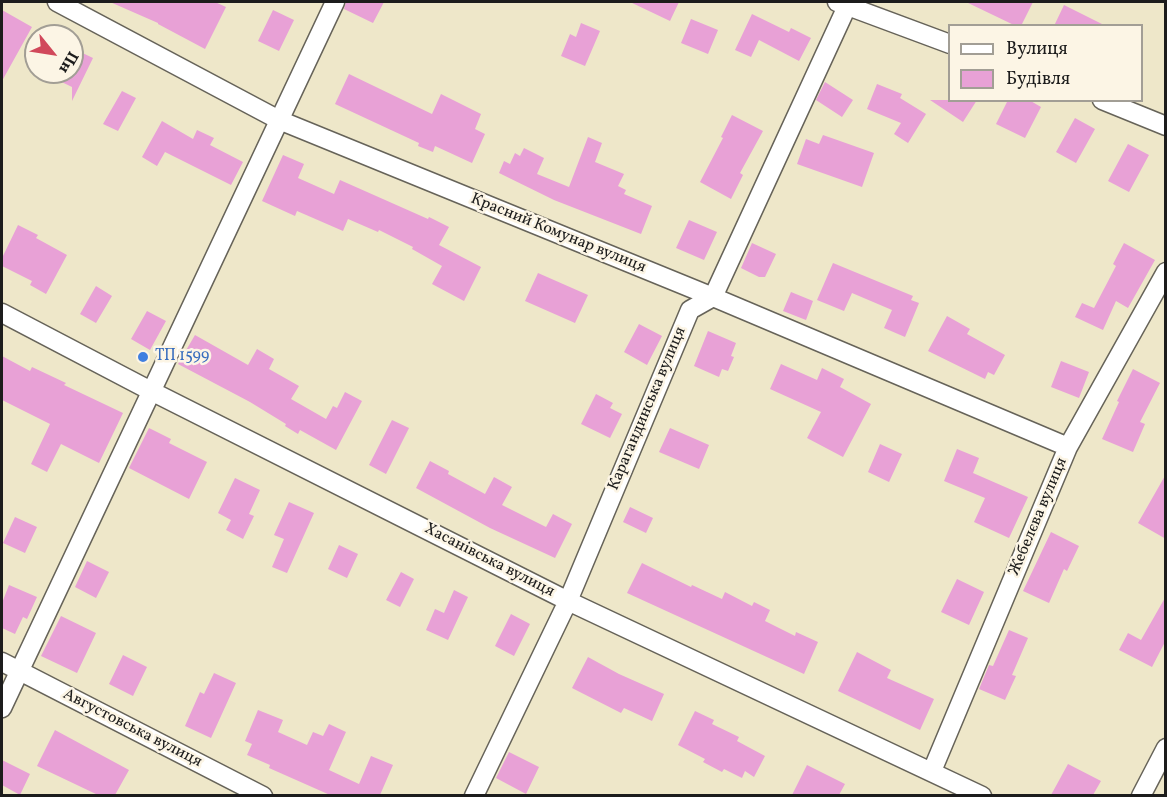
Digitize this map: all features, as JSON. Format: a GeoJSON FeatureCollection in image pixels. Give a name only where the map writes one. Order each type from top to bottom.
{"type":"FeatureCollection","features":[{"type":"Feature","properties":{"kind":"street","name":"Красний Комунар вулиця"},"geometry":{"type":"LineString","coordinates":[[57,2],[279,120],[712,297],[1068,447]]}},
{"type":"Feature","properties":{"kind":"street"},"geometry":{"type":"LineString","coordinates":[[2,708],[335,2]]}},
{"type":"Feature","properties":{"kind":"street"},"geometry":{"type":"LineString","coordinates":[[844,3],[948,43]]}},
{"type":"Feature","properties":{"kind":"street","name":"Карагандинська вулиця"},"geometry":{"type":"LineString","coordinates":[[474,795],[568,601],[690,310],[712,297],[844,3]]}},
{"type":"Feature","properties":{"kind":"street"},"geometry":{"type":"LineString","coordinates":[[1107,102],[1166,126]]}},
{"type":"Feature","properties":{"kind":"street","name":"Жебелєва вулиця"},"geometry":{"type":"LineString","coordinates":[[932,771],[1068,447],[1166,272]]}},
{"type":"Feature","properties":{"kind":"street","name":"Хасанівська вулиця"},"geometry":{"type":"LineString","coordinates":[[2,313],[151,391],[568,601],[982,795]]}},
{"type":"Feature","properties":{"kind":"street","name":"Августовська вулиця"},"geometry":{"type":"LineString","coordinates":[[2,662],[263,795]]}},
{"type":"Feature","properties":{"kind":"street"},"geometry":{"type":"LineString","coordinates":[[1141,795],[1166,748]]}},
{"type":"Feature","properties":{"kind":"building"},"geometry":{"type":"Polygon","coordinates":[[[110,2],[215,2],[226,7],[205,49],[158,23],[110,2]]]}},
{"type":"Feature","properties":{"kind":"building"},"geometry":{"type":"Polygon","coordinates":[[[346,2],[384,2],[373,23],[344,9],[346,2]]]}},
{"type":"Feature","properties":{"kind":"building"},"geometry":{"type":"Polygon","coordinates":[[[630,2],[679,2],[670,21],[630,2]]]}},
{"type":"Feature","properties":{"kind":"building"},"geometry":{"type":"Polygon","coordinates":[[[966,2],[1033,2],[1022,24],[1012,24],[966,2]]]}},
{"type":"Feature","properties":{"kind":"building"},"geometry":{"type":"Polygon","coordinates":[[[1064,5],[1102,24],[1055,24],[1064,5]]]}},
{"type":"Feature","properties":{"kind":"building"},"geometry":{"type":"Polygon","coordinates":[[[2,10],[27,24],[24,24],[24,41],[2,81],[2,10]]]}},
{"type":"Feature","properties":{"kind":"building"},"geometry":{"type":"Polygon","coordinates":[[[273,10],[294,20],[279,51],[258,41],[273,10]]]}},
{"type":"Feature","properties":{"kind":"building"},"geometry":{"type":"Polygon","coordinates":[[[752,14],[789,32],[791,28],[811,38],[799,61],[759,40],[751,57],[735,50],[752,14]]]}},
{"type":"Feature","properties":{"kind":"building"},"geometry":{"type":"Polygon","coordinates":[[[691,19],[718,30],[708,54],[681,43],[691,19]]]}},
{"type":"Feature","properties":{"kind":"building"},"geometry":{"type":"Polygon","coordinates":[[[581,23],[600,31],[585,66],[561,56],[570,34],[576,37],[581,23]]]}},
{"type":"Feature","properties":{"kind":"building"},"geometry":{"type":"Polygon","coordinates":[[[84,54],[93,58],[84,76],[84,54]]]}},
{"type":"Feature","properties":{"kind":"building"},"geometry":{"type":"Polygon","coordinates":[[[349,74],[432,114],[441,94],[481,114],[475,129],[485,134],[472,163],[435,146],[433,152],[418,146],[419,143],[335,104],[349,74]]]}},
{"type":"Feature","properties":{"kind":"building"},"geometry":{"type":"Polygon","coordinates":[[[825,82],[853,100],[842,117],[816,100],[825,82]]]}},
{"type":"Feature","properties":{"kind":"building"},"geometry":{"type":"Polygon","coordinates":[[[66,84],[80,84],[72,101],[72,87],[66,84]]]}},
{"type":"Feature","properties":{"kind":"building"},"geometry":{"type":"Polygon","coordinates":[[[877,84],[902,94],[900,98],[926,114],[908,143],[894,134],[901,123],[867,109],[877,84]]]}},
{"type":"Feature","properties":{"kind":"building"},"geometry":{"type":"Polygon","coordinates":[[[122,91],[136,98],[118,131],[103,124],[122,91]]]}},
{"type":"Feature","properties":{"kind":"building"},"geometry":{"type":"Polygon","coordinates":[[[930,100],[976,102],[963,122],[930,100]]]}},
{"type":"Feature","properties":{"kind":"building"},"geometry":{"type":"Polygon","coordinates":[[[1007,102],[1032,102],[1041,107],[1025,138],[996,124],[1007,102]]]}},
{"type":"Feature","properties":{"kind":"building"},"geometry":{"type":"Polygon","coordinates":[[[732,115],[763,131],[740,173],[743,175],[731,199],[700,182],[732,115]]]}},
{"type":"Feature","properties":{"kind":"building"},"geometry":{"type":"Polygon","coordinates":[[[1075,118],[1095,129],[1076,163],[1056,152],[1075,118]]]}},
{"type":"Feature","properties":{"kind":"building"},"geometry":{"type":"Polygon","coordinates":[[[162,121],[193,139],[197,130],[214,138],[210,145],[243,162],[231,185],[165,152],[157,166],[142,157],[162,121]]]}},
{"type":"Feature","properties":{"kind":"building"},"geometry":{"type":"Polygon","coordinates":[[[823,135],[874,153],[862,187],[797,164],[806,139],[819,144],[823,135]]]}},
{"type":"Feature","properties":{"kind":"building"},"geometry":{"type":"Polygon","coordinates":[[[588,137],[602,143],[595,162],[624,174],[618,186],[626,190],[624,194],[652,206],[641,234],[554,200],[499,173],[504,161],[510,164],[515,153],[520,156],[524,148],[544,158],[537,174],[569,187],[588,137]]]}},
{"type":"Feature","properties":{"kind":"building"},"geometry":{"type":"Polygon","coordinates":[[[1128,144],[1149,155],[1129,192],[1108,181],[1128,144]]]}},
{"type":"Feature","properties":{"kind":"building"},"geometry":{"type":"Polygon","coordinates":[[[283,155],[304,164],[298,178],[334,194],[340,180],[449,227],[439,245],[481,267],[464,301],[432,284],[442,266],[412,249],[413,247],[379,230],[378,232],[348,219],[343,231],[297,211],[295,216],[262,201],[283,155]]]}},
{"type":"Feature","properties":{"kind":"building"},"geometry":{"type":"Polygon","coordinates":[[[689,220],[717,232],[704,260],[676,248],[689,220]]]}},
{"type":"Feature","properties":{"kind":"building"},"geometry":{"type":"Polygon","coordinates":[[[18,225],[38,235],[36,238],[67,255],[46,294],[30,285],[32,281],[2,266],[2,258],[18,225]]]}},
{"type":"Feature","properties":{"kind":"building"},"geometry":{"type":"Polygon","coordinates":[[[752,243],[776,254],[765,277],[759,277],[741,268],[752,243]]]}},
{"type":"Feature","properties":{"kind":"building"},"geometry":{"type":"Polygon","coordinates":[[[1124,243],[1155,260],[1128,308],[1116,301],[1103,330],[1075,317],[1082,303],[1094,308],[1116,266],[1113,264],[1124,243]]]}},
{"type":"Feature","properties":{"kind":"building"},"geometry":{"type":"Polygon","coordinates":[[[833,263],[913,296],[911,300],[919,303],[905,337],[884,328],[892,310],[852,293],[844,311],[817,300],[833,263]]]}},
{"type":"Feature","properties":{"kind":"building"},"geometry":{"type":"Polygon","coordinates":[[[538,273],[588,295],[575,323],[525,301],[538,273]]]}},
{"type":"Feature","properties":{"kind":"building"},"geometry":{"type":"Polygon","coordinates":[[[96,286],[112,296],[96,323],[80,314],[96,286]]]}},
{"type":"Feature","properties":{"kind":"building"},"geometry":{"type":"Polygon","coordinates":[[[791,292],[813,301],[806,320],[783,311],[791,292]]]}},
{"type":"Feature","properties":{"kind":"building"},"geometry":{"type":"Polygon","coordinates":[[[147,311],[166,321],[150,350],[131,339],[147,311]]]}},
{"type":"Feature","properties":{"kind":"building"},"geometry":{"type":"Polygon","coordinates":[[[947,316],[970,329],[967,334],[1005,355],[994,375],[988,372],[985,379],[928,351],[947,316]]]}},
{"type":"Feature","properties":{"kind":"building"},"geometry":{"type":"Polygon","coordinates":[[[639,324],[662,336],[647,365],[624,352],[639,324]]]}},
{"type":"Feature","properties":{"kind":"building"},"geometry":{"type":"Polygon","coordinates":[[[708,331],[736,343],[731,356],[734,357],[728,371],[722,369],[719,377],[694,366],[708,331]]]}},
{"type":"Feature","properties":{"kind":"building"},"geometry":{"type":"Polygon","coordinates":[[[195,335],[248,365],[257,349],[274,359],[269,369],[299,386],[291,399],[326,419],[333,406],[337,408],[345,392],[362,401],[336,450],[300,430],[298,434],[250,402],[178,364],[195,335]]]}},
{"type":"Feature","properties":{"kind":"building"},"geometry":{"type":"Polygon","coordinates":[[[2,356],[30,371],[32,367],[66,383],[64,385],[123,413],[99,463],[61,444],[47,472],[31,464],[50,424],[2,400],[2,356]]]}},
{"type":"Feature","properties":{"kind":"building"},"geometry":{"type":"Polygon","coordinates":[[[1061,361],[1089,372],[1079,398],[1051,387],[1061,361]]]}},
{"type":"Feature","properties":{"kind":"building"},"geometry":{"type":"Polygon","coordinates":[[[781,364],[817,380],[822,368],[844,379],[840,387],[871,404],[843,457],[807,438],[821,412],[770,389],[781,364]]]}},
{"type":"Feature","properties":{"kind":"building"},"geometry":{"type":"Polygon","coordinates":[[[1133,369],[1160,383],[1140,422],[1145,424],[1133,452],[1102,439],[1133,369]]]}},
{"type":"Feature","properties":{"kind":"building"},"geometry":{"type":"Polygon","coordinates":[[[596,394],[613,403],[610,408],[622,414],[610,438],[581,424],[596,394]]]}},
{"type":"Feature","properties":{"kind":"building"},"geometry":{"type":"Polygon","coordinates":[[[392,420],[409,428],[386,474],[369,465],[392,420]]]}},
{"type":"Feature","properties":{"kind":"building"},"geometry":{"type":"Polygon","coordinates":[[[149,428],[171,439],[169,443],[207,462],[189,499],[129,468],[149,428]]]}},
{"type":"Feature","properties":{"kind":"building"},"geometry":{"type":"Polygon","coordinates":[[[670,428],[709,445],[699,469],[659,452],[670,428]]]}},
{"type":"Feature","properties":{"kind":"building"},"geometry":{"type":"Polygon","coordinates":[[[880,444],[902,454],[889,482],[868,472],[880,444]]]}},
{"type":"Feature","properties":{"kind":"building"},"geometry":{"type":"Polygon","coordinates":[[[957,449],[979,458],[973,473],[1028,497],[1009,538],[974,522],[985,498],[944,481],[957,449]]]}},
{"type":"Feature","properties":{"kind":"building"},"geometry":{"type":"Polygon","coordinates":[[[430,461],[449,471],[448,474],[485,494],[494,477],[512,487],[502,505],[546,527],[553,514],[572,524],[555,558],[490,528],[416,488],[430,461]]]}},
{"type":"Feature","properties":{"kind":"building"},"geometry":{"type":"Polygon","coordinates":[[[1166,474],[1166,539],[1138,523],[1166,474]]]}},
{"type":"Feature","properties":{"kind":"building"},"geometry":{"type":"Polygon","coordinates":[[[235,478],[260,490],[249,514],[254,516],[243,539],[226,530],[231,520],[218,513],[235,478]]]}},
{"type":"Feature","properties":{"kind":"building"},"geometry":{"type":"Polygon","coordinates":[[[289,502],[314,513],[287,573],[272,567],[284,539],[274,535],[289,502]]]}},
{"type":"Feature","properties":{"kind":"building"},"geometry":{"type":"Polygon","coordinates":[[[630,507],[653,518],[646,533],[623,522],[630,507]]]}},
{"type":"Feature","properties":{"kind":"building"},"geometry":{"type":"Polygon","coordinates":[[[15,517],[37,527],[25,553],[3,543],[15,517]]]}},
{"type":"Feature","properties":{"kind":"building"},"geometry":{"type":"Polygon","coordinates":[[[1051,532],[1079,546],[1067,571],[1064,569],[1049,603],[1023,591],[1051,532]]]}},
{"type":"Feature","properties":{"kind":"building"},"geometry":{"type":"Polygon","coordinates":[[[339,545],[358,554],[347,578],[328,569],[339,545]]]}},
{"type":"Feature","properties":{"kind":"building"},"geometry":{"type":"Polygon","coordinates":[[[87,561],[109,572],[96,598],[75,587],[87,561]]]}},
{"type":"Feature","properties":{"kind":"building"},"geometry":{"type":"Polygon","coordinates":[[[642,563],[722,599],[725,592],[752,606],[754,602],[770,610],[765,621],[795,636],[796,632],[818,642],[804,674],[627,593],[642,563]]]}},
{"type":"Feature","properties":{"kind":"building"},"geometry":{"type":"Polygon","coordinates":[[[401,572],[414,579],[400,607],[386,600],[401,572]]]}},
{"type":"Feature","properties":{"kind":"building"},"geometry":{"type":"Polygon","coordinates":[[[957,579],[984,592],[969,625],[941,612],[957,579]]]}},
{"type":"Feature","properties":{"kind":"building"},"geometry":{"type":"Polygon","coordinates":[[[9,585],[37,597],[27,619],[23,617],[15,634],[2,628],[2,603],[9,585]]]}},
{"type":"Feature","properties":{"kind":"building"},"geometry":{"type":"Polygon","coordinates":[[[454,590],[468,597],[448,640],[426,630],[435,609],[444,613],[454,590]]]}},
{"type":"Feature","properties":{"kind":"building"},"geometry":{"type":"Polygon","coordinates":[[[1166,596],[1166,640],[1152,667],[1119,650],[1128,633],[1141,640],[1166,596]]]}},
{"type":"Feature","properties":{"kind":"building"},"geometry":{"type":"Polygon","coordinates":[[[511,614],[530,624],[514,656],[495,646],[511,614]]]}},
{"type":"Feature","properties":{"kind":"building"},"geometry":{"type":"Polygon","coordinates":[[[61,616],[96,633],[77,673],[41,656],[61,616]]]}},
{"type":"Feature","properties":{"kind":"building"},"geometry":{"type":"Polygon","coordinates":[[[1009,630],[1028,638],[1012,675],[1016,676],[1005,700],[979,689],[989,665],[993,666],[1009,630]]]}},
{"type":"Feature","properties":{"kind":"building"},"geometry":{"type":"Polygon","coordinates":[[[857,652],[891,670],[887,678],[934,699],[920,730],[838,691],[857,652]]]}},
{"type":"Feature","properties":{"kind":"building"},"geometry":{"type":"Polygon","coordinates":[[[123,655],[147,667],[133,696],[109,684],[123,655]]]}},
{"type":"Feature","properties":{"kind":"building"},"geometry":{"type":"Polygon","coordinates":[[[588,657],[664,694],[652,721],[624,708],[621,713],[572,688],[588,657]]]}},
{"type":"Feature","properties":{"kind":"building"},"geometry":{"type":"Polygon","coordinates":[[[214,673],[236,683],[211,738],[185,726],[200,692],[204,694],[214,673]]]}},
{"type":"Feature","properties":{"kind":"building"},"geometry":{"type":"Polygon","coordinates":[[[258,710],[283,720],[278,732],[307,745],[313,732],[323,736],[329,724],[346,732],[329,770],[359,784],[371,756],[393,765],[380,795],[330,795],[269,768],[270,765],[247,755],[252,744],[245,741],[258,710]]]}},
{"type":"Feature","properties":{"kind":"building"},"geometry":{"type":"Polygon","coordinates":[[[695,711],[714,720],[712,724],[739,737],[737,741],[765,756],[754,777],[745,771],[742,778],[724,769],[722,772],[703,762],[705,759],[678,745],[695,711]]]}},
{"type":"Feature","properties":{"kind":"building"},"geometry":{"type":"Polygon","coordinates":[[[55,730],[129,770],[115,795],[98,795],[37,766],[55,730]]]}},
{"type":"Feature","properties":{"kind":"building"},"geometry":{"type":"Polygon","coordinates":[[[509,752],[539,767],[526,794],[496,778],[509,752]]]}},
{"type":"Feature","properties":{"kind":"building"},"geometry":{"type":"Polygon","coordinates":[[[2,760],[30,774],[20,795],[2,785],[2,760]]]}},
{"type":"Feature","properties":{"kind":"building"},"geometry":{"type":"Polygon","coordinates":[[[1068,764],[1101,781],[1093,795],[1051,795],[1068,764]]]}},
{"type":"Feature","properties":{"kind":"building"},"geometry":{"type":"Polygon","coordinates":[[[807,765],[845,784],[839,795],[792,795],[807,765]]]}},
{"type":"Feature","properties":{"kind":"place","name":"ТП 1599"},"geometry":{"type":"Point","coordinates":[143,357]}}]}
